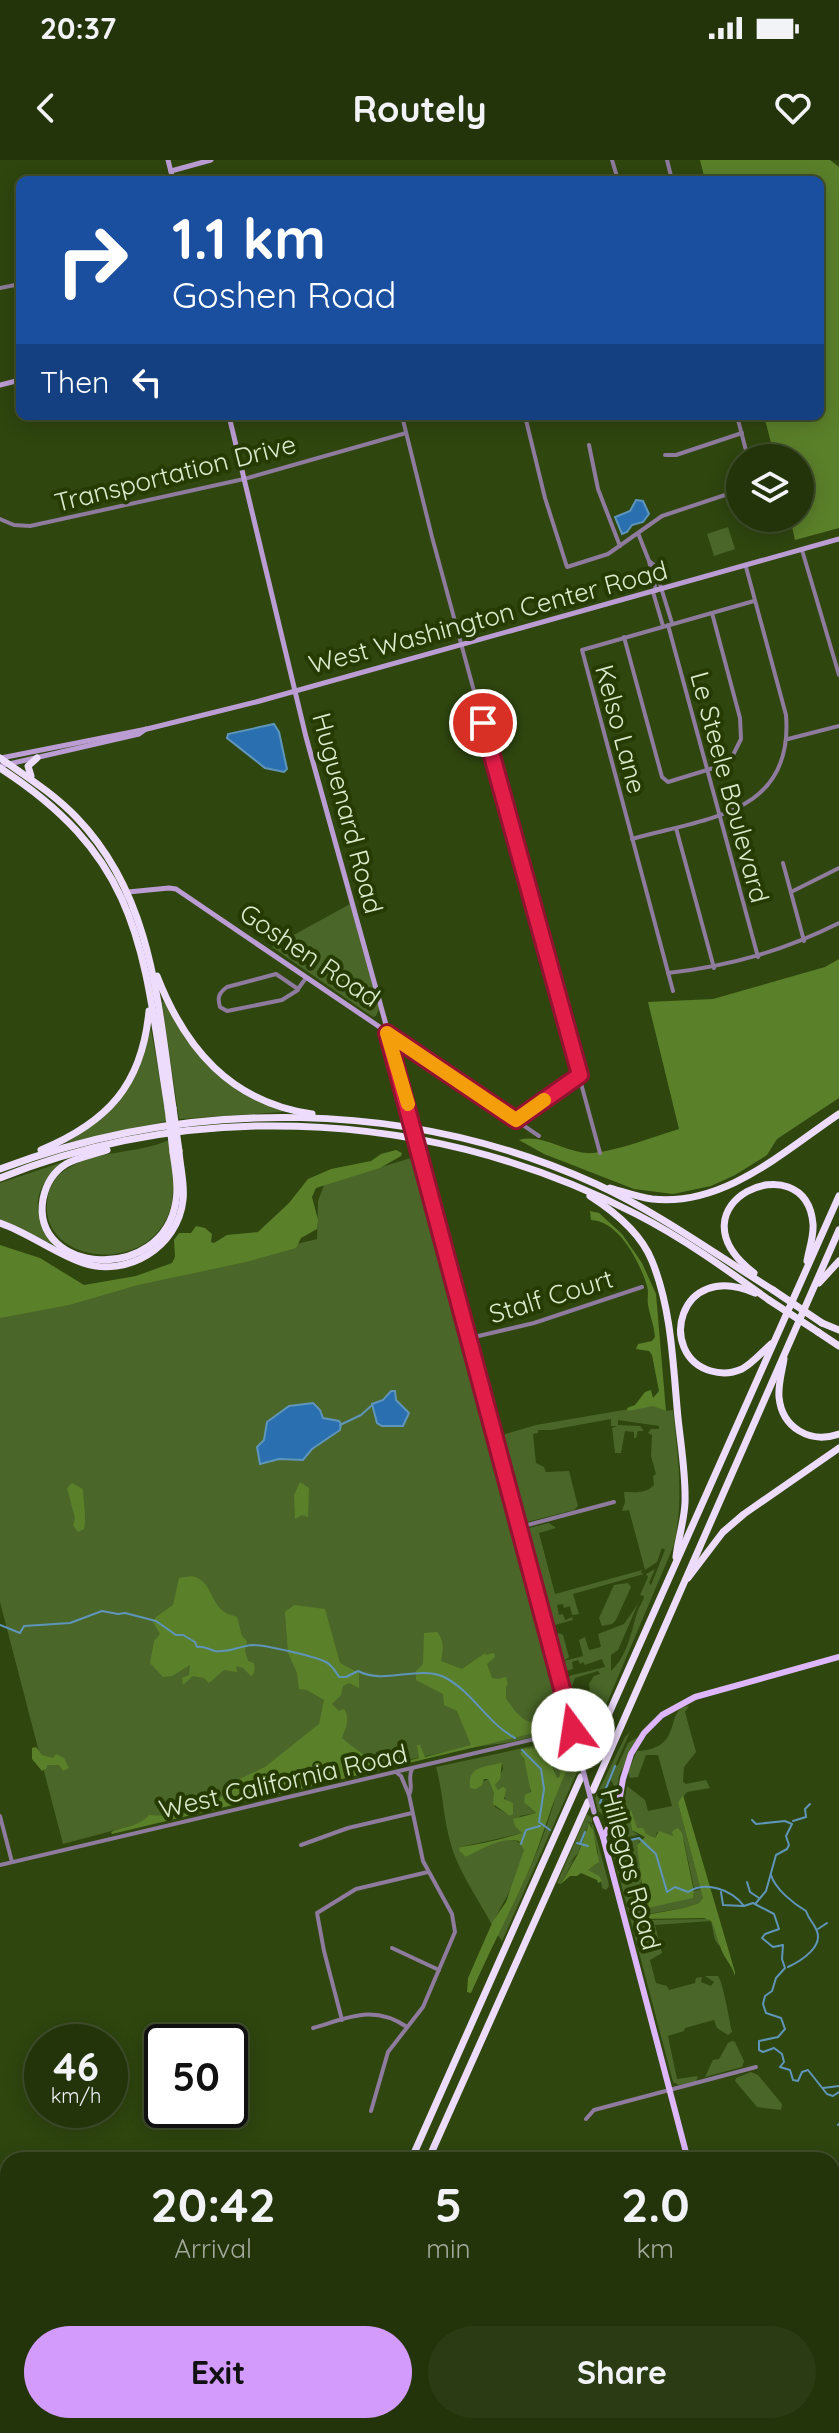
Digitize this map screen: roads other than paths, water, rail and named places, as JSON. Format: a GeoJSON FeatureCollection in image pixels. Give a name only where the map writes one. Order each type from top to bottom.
{"type":"FeatureCollection","features":[{"type":"Feature","properties":{"kind":"highway"},"geometry":{"type":"LineString","coordinates":[[37,758],[28,766],[29,774],[94,837],[115,867],[128,892],[171,1012],[183,1033],[225,1077],[277,1106],[468,1140],[598,1185],[654,1199],[698,1197],[724,1188],[748,1176],[839,1114]]}},
{"type":"Feature","properties":{"kind":"highway"},"geometry":{"type":"LineString","coordinates":[[1,762],[38,784]]}},
{"type":"Feature","properties":{"kind":"highway"},"geometry":{"type":"LineString","coordinates":[[1,762],[87,841],[108,871],[129,912],[148,981],[170,1108]]}},
{"type":"Feature","properties":{"kind":"highway"},"geometry":{"type":"LineString","coordinates":[[0,1223],[92,1266],[118,1267],[137,1261],[163,1243],[181,1213],[183,1191],[152,964]]}},
{"type":"Feature","properties":{"kind":"highway"},"geometry":{"type":"LineString","coordinates":[[0,1168],[81,1131],[117,1099],[134,1072],[144,1046],[149,1011],[148,981]]}},
{"type":"Feature","properties":{"kind":"highway"},"geometry":{"type":"LineString","coordinates":[[0,1168],[77,1144],[156,1127],[248,1118],[341,1119]]}},
{"type":"Feature","properties":{"kind":"highway"},"geometry":{"type":"LineString","coordinates":[[0,1178],[126,1140],[187,1130],[303,1125],[402,1135],[478,1154],[611,1201],[678,1238],[839,1347]]}},
{"type":"Feature","properties":{"kind":"highway"},"geometry":{"type":"LineString","coordinates":[[126,1140],[113,1148],[70,1162],[53,1175],[46,1188],[42,1205],[46,1222],[54,1237],[74,1253],[94,1260],[116,1261],[138,1254],[157,1240],[168,1224],[176,1202],[176,1152]]}},
{"type":"Feature","properties":{"kind":"highway"},"geometry":{"type":"LineString","coordinates":[[567,1183],[599,1202],[635,1233],[652,1259],[662,1292],[669,1327],[685,1483],[683,1523],[675,1566]]}},
{"type":"Feature","properties":{"kind":"highway"},"geometry":{"type":"LineString","coordinates":[[598,1185],[683,1231],[839,1332]]}},
{"type":"Feature","properties":{"kind":"highway"},"geometry":{"type":"LineString","coordinates":[[772,1289],[733,1253],[726,1239],[731,1205],[747,1190],[756,1186],[778,1185],[789,1189],[805,1202],[813,1224],[805,1273]]}},
{"type":"Feature","properties":{"kind":"highway"},"geometry":{"type":"LineString","coordinates":[[586,1765],[839,1196]]}},
{"type":"Feature","properties":{"kind":"highway"},"geometry":{"type":"LineString","coordinates":[[593,1790],[839,1230]]}},
{"type":"Feature","properties":{"kind":"highway"},"geometry":{"type":"LineString","coordinates":[[813,1291],[839,1261]]}},
{"type":"Feature","properties":{"kind":"highway"},"geometry":{"type":"LineString","coordinates":[[767,1298],[725,1284],[705,1289],[687,1305],[681,1336],[689,1356],[708,1370],[718,1372],[742,1369],[773,1343]]}},
{"type":"Feature","properties":{"kind":"highway"},"geometry":{"type":"LineString","coordinates":[[786,1350],[779,1385],[785,1418],[805,1435],[817,1438],[839,1434]]}},
{"type":"Feature","properties":{"kind":"highway"},"geometry":{"type":"LineString","coordinates":[[680,1589],[723,1532],[839,1448]]}},
{"type":"Feature","properties":{"kind":"highway"},"geometry":{"type":"LineString","coordinates":[[415,2152],[581,1777]]}},
{"type":"Feature","properties":{"kind":"highway"},"geometry":{"type":"LineString","coordinates":[[432,2152],[588,1802]]}},
{"type":"Feature","properties":{"kind":"main road"},"geometry":{"type":"LineString","coordinates":[[168,160],[172,176]]}},
{"type":"Feature","properties":{"kind":"main road"},"geometry":{"type":"LineString","coordinates":[[171,171],[211,160]]}},
{"type":"Feature","properties":{"kind":"main road","name":"Huguenard Road"},"geometry":{"type":"LineString","coordinates":[[230,420],[295,691],[387,1033]]}},
{"type":"Feature","properties":{"kind":"main road","name":"West Washington Center Road"},"geometry":{"type":"LineString","coordinates":[[1,762],[295,691],[839,539]]}},
{"type":"Feature","properties":{"kind":"main road","name":"West Washington Center Road"},"geometry":{"type":"LineString","coordinates":[[1,762],[37,758],[139,734],[147,729]]}},
{"type":"Feature","properties":{"kind":"main road","name":"Goshen Road"},"geometry":{"type":"LineString","coordinates":[[128,892],[176,889],[387,1033]]}},
{"type":"Feature","properties":{"kind":"main road","name":"Hillegas Road"},"geometry":{"type":"LineString","coordinates":[[387,1033],[686,2152]]}},
{"type":"Feature","properties":{"kind":"main road"},"geometry":{"type":"LineString","coordinates":[[603,1837],[617,1814],[631,1754],[648,1728],[670,1709],[695,1697],[839,1657]]}},
{"type":"Feature","properties":{"kind":"main road"},"geometry":{"type":"LineString","coordinates":[[598,1821],[611,1820],[617,1814]]}},
{"type":"Feature","properties":{"kind":"street"},"geometry":{"type":"LineString","coordinates":[[403,420],[600,1153]]}},
{"type":"Feature","properties":{"kind":"street"},"geometry":{"type":"LineString","coordinates":[[526,420],[545,498],[567,567],[594,559],[620,546],[662,516],[726,495]]}},
{"type":"Feature","properties":{"kind":"street"},"geometry":{"type":"LineString","coordinates":[[738,420],[745,444]]}},
{"type":"Feature","properties":{"kind":"street","name":"Transportation Drive"},"geometry":{"type":"LineString","coordinates":[[0,519],[14,525],[30,526],[244,479],[406,433]]}},
{"type":"Feature","properties":{"kind":"street"},"geometry":{"type":"LineString","coordinates":[[665,455],[676,455],[742,433]]}},
{"type":"Feature","properties":{"kind":"street"},"geometry":{"type":"LineString","coordinates":[[589,445],[598,489],[620,546]]}},
{"type":"Feature","properties":{"kind":"street"},"geometry":{"type":"LineString","coordinates":[[638,533],[657,591]]}},
{"type":"Feature","properties":{"kind":"street"},"geometry":{"type":"LineString","coordinates":[[802,550],[839,675]]}},
{"type":"Feature","properties":{"kind":"street"},"geometry":{"type":"LineString","coordinates":[[632,839],[719,815],[746,803],[768,787],[781,766],[788,739],[786,715],[746,567]]}},
{"type":"Feature","properties":{"kind":"street","name":"Le Steele Boulevard"},"geometry":{"type":"LineString","coordinates":[[657,591],[758,957]]}},
{"type":"Feature","properties":{"kind":"street","name":"Le Steele Boulevard"},"geometry":{"type":"LineString","coordinates":[[657,591],[668,625]]}},
{"type":"Feature","properties":{"kind":"street","name":"Kelso Lane"},"geometry":{"type":"LineString","coordinates":[[673,991],[582,655],[585,648],[754,601]]}},
{"type":"Feature","properties":{"kind":"street"},"geometry":{"type":"LineString","coordinates":[[624,637],[664,781],[707,771],[731,759],[738,750],[742,729],[712,613]]}},
{"type":"Feature","properties":{"kind":"street"},"geometry":{"type":"LineString","coordinates":[[788,739],[839,726]]}},
{"type":"Feature","properties":{"kind":"street"},"geometry":{"type":"LineString","coordinates":[[676,827],[714,968]]}},
{"type":"Feature","properties":{"kind":"street"},"geometry":{"type":"LineString","coordinates":[[783,863],[804,941]]}},
{"type":"Feature","properties":{"kind":"street"},"geometry":{"type":"LineString","coordinates":[[791,892],[839,868]]}},
{"type":"Feature","properties":{"kind":"street"},"geometry":{"type":"LineString","coordinates":[[668,973],[714,968],[758,957],[804,941],[839,923]]}},
{"type":"Feature","properties":{"kind":"street"},"geometry":{"type":"LineString","coordinates":[[298,989],[276,974],[227,987],[221,991],[218,1001],[220,1007],[227,1011],[282,1000],[298,989],[306,978]]}},
{"type":"Feature","properties":{"kind":"street","name":"Goshen Road"},"geometry":{"type":"LineString","coordinates":[[387,1033],[539,1136]]}},
{"type":"Feature","properties":{"kind":"street"},"geometry":{"type":"LineString","coordinates":[[516,1120],[580,1075]]}},
{"type":"Feature","properties":{"kind":"street","name":"Stalf Court"},"geometry":{"type":"LineString","coordinates":[[470,1338],[534,1323],[642,1287]]}},
{"type":"Feature","properties":{"kind":"street"},"geometry":{"type":"LineString","coordinates":[[520,1527],[614,1502]]}},
{"type":"Feature","properties":{"kind":"street","name":"West California Road"},"geometry":{"type":"LineString","coordinates":[[0,1865],[573,1730]]}},
{"type":"Feature","properties":{"kind":"street"},"geometry":{"type":"LineString","coordinates":[[409,1795],[412,1769]]}},
{"type":"Feature","properties":{"kind":"street"},"geometry":{"type":"LineString","coordinates":[[371,2111],[388,2052],[423,2007],[454,1937],[455,1927],[452,1914],[421,1855],[409,1795],[397,1773]]}},
{"type":"Feature","properties":{"kind":"street"},"geometry":{"type":"LineString","coordinates":[[301,1845],[341,1830],[412,1813]]}},
{"type":"Feature","properties":{"kind":"street"},"geometry":{"type":"LineString","coordinates":[[0,1816],[12,1862]]}},
{"type":"Feature","properties":{"kind":"street"},"geometry":{"type":"LineString","coordinates":[[342,2020],[317,1913],[356,1889],[428,1872]]}},
{"type":"Feature","properties":{"kind":"street"},"geometry":{"type":"LineString","coordinates":[[392,1948],[439,1970]]}},
{"type":"Feature","properties":{"kind":"street"},"geometry":{"type":"LineString","coordinates":[[313,2028],[376,2013],[407,2027]]}},
{"type":"Feature","properties":{"kind":"street"},"geometry":{"type":"LineString","coordinates":[[586,2119],[594,2110],[756,2067]]}},
{"type":"Feature","properties":{"kind":"water"},"geometry":{"type":"Polygon","coordinates":[[[636,500],[643,501],[649,514],[643,522],[632,525],[622,534],[615,517],[630,511],[636,500]]]}},
{"type":"Feature","properties":{"kind":"water"},"geometry":{"type":"Polygon","coordinates":[[[274,724],[279,732],[287,769],[284,772],[265,768],[227,738],[228,734],[274,724]]]}},
{"type":"Feature","properties":{"kind":"water"},"geometry":{"type":"Polygon","coordinates":[[[395,1391],[396,1400],[409,1413],[403,1426],[382,1426],[377,1423],[372,1404],[383,1400],[395,1391]]]}},
{"type":"Feature","properties":{"kind":"water"},"geometry":{"type":"Polygon","coordinates":[[[313,1403],[323,1418],[339,1421],[340,1430],[312,1449],[303,1460],[279,1459],[260,1464],[257,1447],[264,1440],[267,1422],[289,1406],[313,1403]]]}},
{"type":"Feature","properties":{"kind":"waterway"},"geometry":{"type":"LineString","coordinates":[[340,1425],[361,1415],[371,1406]]}},
{"type":"Feature","properties":{"kind":"waterway"},"geometry":{"type":"LineString","coordinates":[[0,1625],[20,1633],[24,1626],[70,1623],[102,1611],[125,1613],[156,1621],[176,1635],[183,1635],[195,1642],[197,1647],[215,1651],[252,1645],[278,1649],[326,1662],[339,1677],[358,1671],[379,1676],[434,1674],[454,1683],[515,1738]]}},
{"type":"Feature","properties":{"kind":"waterway"},"geometry":{"type":"LineString","coordinates":[[522,1750],[541,1769],[544,1789],[539,1822],[550,1830]]}},
{"type":"Feature","properties":{"kind":"waterway"},"geometry":{"type":"LineString","coordinates":[[600,1803],[615,1766]]}},
{"type":"Feature","properties":{"kind":"waterway"},"geometry":{"type":"LineString","coordinates":[[793,1821],[806,1817],[805,1809],[810,1804]]}},
{"type":"Feature","properties":{"kind":"waterway"},"geometry":{"type":"LineString","coordinates":[[752,1820],[756,1824],[785,1821],[792,1824],[786,1836],[789,1845],[776,1855],[766,1891],[756,1903]]}},
{"type":"Feature","properties":{"kind":"waterway"},"geometry":{"type":"LineString","coordinates":[[521,1844],[526,1830],[540,1826]]}},
{"type":"Feature","properties":{"kind":"waterway"},"geometry":{"type":"LineString","coordinates":[[580,1844],[585,1832]]}},
{"type":"Feature","properties":{"kind":"waterway"},"geometry":{"type":"LineString","coordinates":[[618,1843],[639,1838],[656,1854],[667,1892],[675,1887],[688,1892],[703,1887],[718,1888],[744,1906],[753,1903],[774,1914],[779,1929],[762,1938],[773,1947],[783,1945],[785,1968],[776,1978],[763,2004],[766,2013],[781,2018],[785,2029],[778,2037],[759,2041],[759,2050],[763,2052],[774,2048],[782,2054],[784,2062],[780,2067],[790,2070],[793,2080],[798,2081],[802,2072],[808,2070],[827,2094],[833,2096],[839,2092]]}},
{"type":"Feature","properties":{"kind":"waterway"},"geometry":{"type":"LineString","coordinates":[[577,1843],[588,1846]]}},
{"type":"Feature","properties":{"kind":"waterway"},"geometry":{"type":"LineString","coordinates":[[771,1875],[781,1891],[806,1911],[818,1935],[815,1947],[788,1967]]}},
{"type":"Feature","properties":{"kind":"waterway"},"geometry":{"type":"LineString","coordinates":[[747,1882],[750,1892],[759,1898]]}},
{"type":"Feature","properties":{"kind":"waterway"},"geometry":{"type":"LineString","coordinates":[[721,1892],[723,1905],[743,1906]]}},
{"type":"Feature","properties":{"kind":"waterway"},"geometry":{"type":"LineString","coordinates":[[818,1929],[827,1923]]}},
{"type":"Feature","properties":{"kind":"waterway"},"geometry":{"type":"LineString","coordinates":[[823,2088],[839,2086]]}}]}
